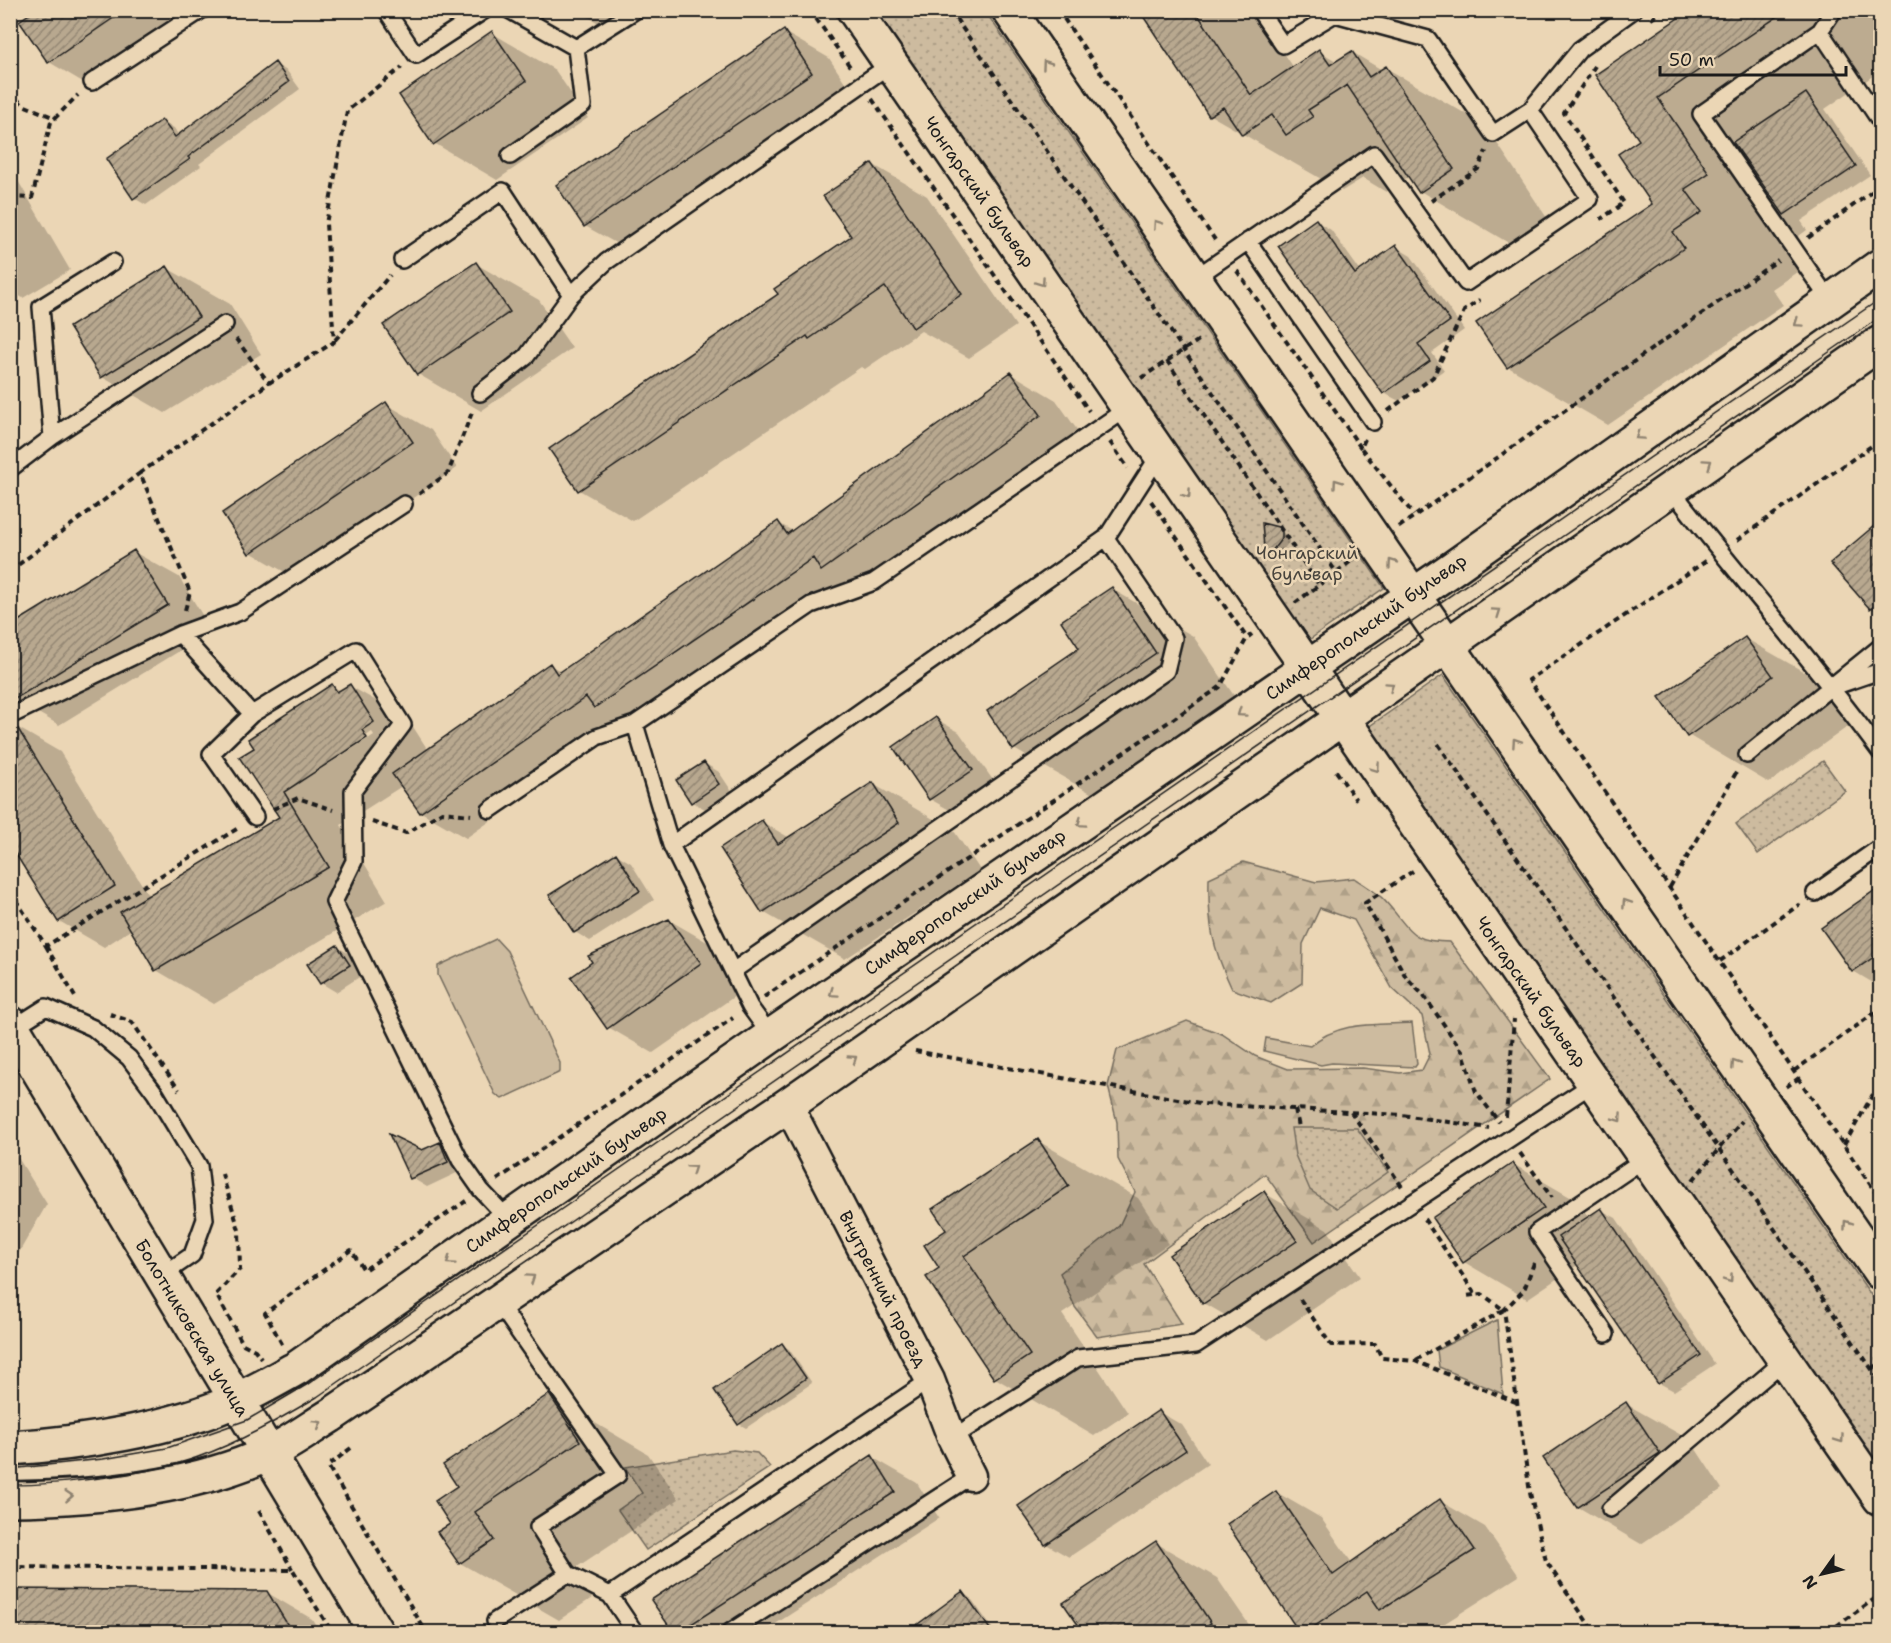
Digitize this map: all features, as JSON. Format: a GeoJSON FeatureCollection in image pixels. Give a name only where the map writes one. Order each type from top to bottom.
{"type":"FeatureCollection","features":[{"type":"Feature","properties":{"kind":"main road","name":"Чонгарский бульвар"},"geometry":{"type":"LineString","coordinates":[[854,10],[1881,1498]]}},
{"type":"Feature","properties":{"kind":"main road"},"geometry":{"type":"LineString","coordinates":[[1009,10],[1881,1272]]}},
{"type":"Feature","properties":{"kind":"main road","name":"Симферопольский бульвар"},"geometry":{"type":"LineString","coordinates":[[10,1448],[122,1433],[190,1416],[235,1401],[297,1368],[771,1036],[1414,594],[1881,266]]}},
{"type":"Feature","properties":{"kind":"main road"},"geometry":{"type":"LineString","coordinates":[[10,1499],[122,1492],[222,1471],[268,1454],[330,1416],[788,1105],[1881,343]]}},
{"type":"Feature","properties":{"kind":"main road","name":"Болотниковская улица"},"geometry":{"type":"LineString","coordinates":[[12,1025],[235,1401],[376,1632]]}},
{"type":"Feature","properties":{"kind":"street","name":"Внутренний проезд"},"geometry":{"type":"LineString","coordinates":[[788,1105],[930,1380],[952,1438],[971,1476]]}},
{"type":"Feature","properties":{"kind":"lane"},"geometry":{"type":"LineString","coordinates":[[92,82],[202,10]]}},
{"type":"Feature","properties":{"kind":"lane"},"geometry":{"type":"LineString","coordinates":[[386,10],[416,55],[485,10]]}},
{"type":"Feature","properties":{"kind":"lane"},"geometry":{"type":"LineString","coordinates":[[509,10],[576,48]]}},
{"type":"Feature","properties":{"kind":"lane"},"geometry":{"type":"LineString","coordinates":[[576,48],[636,10]]}},
{"type":"Feature","properties":{"kind":"lane"},"geometry":{"type":"LineString","coordinates":[[1259,10],[1283,45],[1334,12],[1428,39],[1493,134],[1530,110],[1580,50],[1634,10]]}},
{"type":"Feature","properties":{"kind":"lane"},"geometry":{"type":"LineString","coordinates":[[1830,301],[1701,114],[1820,31],[1834,10]]}},
{"type":"Feature","properties":{"kind":"lane"},"geometry":{"type":"LineString","coordinates":[[1820,31],[1881,120]]}},
{"type":"Feature","properties":{"kind":"lane"},"geometry":{"type":"LineString","coordinates":[[510,156],[583,105],[576,48]]}},
{"type":"Feature","properties":{"kind":"lane"},"geometry":{"type":"LineString","coordinates":[[480,393],[526,357],[571,295],[606,262],[891,64]]}},
{"type":"Feature","properties":{"kind":"lane"},"geometry":{"type":"LineString","coordinates":[[1195,278],[1374,154],[1466,283],[1590,199],[1530,110]]}},
{"type":"Feature","properties":{"kind":"lane"},"geometry":{"type":"LineString","coordinates":[[402,260],[503,191],[571,295]]}},
{"type":"Feature","properties":{"kind":"lane"},"geometry":{"type":"LineString","coordinates":[[1248,241],[1373,422]]}},
{"type":"Feature","properties":{"kind":"lane"},"geometry":{"type":"LineString","coordinates":[[52,437],[41,307],[112,262]]}},
{"type":"Feature","properties":{"kind":"lane"},"geometry":{"type":"LineString","coordinates":[[10,469],[52,437],[225,324]]}},
{"type":"Feature","properties":{"kind":"lane"},"geometry":{"type":"LineString","coordinates":[[484,813],[597,737],[635,724],[811,605],[874,582],[1100,427],[1123,400]]}},
{"type":"Feature","properties":{"kind":"lane"},"geometry":{"type":"LineString","coordinates":[[671,845],[1106,538],[1160,454]]}},
{"type":"Feature","properties":{"kind":"lane"},"geometry":{"type":"LineString","coordinates":[[1671,489],[1719,552],[1833,687],[1881,752]]}},
{"type":"Feature","properties":{"kind":"lane"},"geometry":{"type":"LineString","coordinates":[[10,716],[180,634],[240,612],[404,504]]}},
{"type":"Feature","properties":{"kind":"lane"},"geometry":{"type":"LineString","coordinates":[[733,971],[1166,671],[1174,638],[1106,538]]}},
{"type":"Feature","properties":{"kind":"lane"},"geometry":{"type":"LineString","coordinates":[[180,634],[252,714]]}},
{"type":"Feature","properties":{"kind":"lane"},"geometry":{"type":"LineString","coordinates":[[1747,754],[1881,647]]}},
{"type":"Feature","properties":{"kind":"lane"},"geometry":{"type":"LineString","coordinates":[[255,817],[211,754],[252,714],[356,650],[402,725],[353,791],[354,861],[333,902],[460,1160],[481,1190],[509,1220]]}},
{"type":"Feature","properties":{"kind":"lane"},"geometry":{"type":"LineString","coordinates":[[1833,687],[1881,671]]}},
{"type":"Feature","properties":{"kind":"lane"},"geometry":{"type":"LineString","coordinates":[[635,724],[671,845],[750,1006],[771,1036]]}},
{"type":"Feature","properties":{"kind":"lane"},"geometry":{"type":"LineString","coordinates":[[1815,893],[1881,847]]}},
{"type":"Feature","properties":{"kind":"lane"},"geometry":{"type":"LineString","coordinates":[[12,1025],[46,1007],[93,1028],[129,1058],[155,1094],[199,1166],[205,1219],[192,1255],[161,1275]]}},
{"type":"Feature","properties":{"kind":"lane"},"geometry":{"type":"LineString","coordinates":[[952,1438],[1078,1358],[1196,1345],[1594,1083]]}},
{"type":"Feature","properties":{"kind":"lane"},"geometry":{"type":"LineString","coordinates":[[1606,1334],[1537,1232],[1646,1158]]}},
{"type":"Feature","properties":{"kind":"lane"},"geometry":{"type":"LineString","coordinates":[[497,1301],[618,1475],[538,1527],[568,1574],[610,1595],[635,1632]]}},
{"type":"Feature","properties":{"kind":"lane"},"geometry":{"type":"LineString","coordinates":[[1610,1509],[1785,1360]]}},
{"type":"Feature","properties":{"kind":"lane"},"geometry":{"type":"LineString","coordinates":[[610,1595],[930,1380]]}},
{"type":"Feature","properties":{"kind":"lane"},"geometry":{"type":"LineString","coordinates":[[730,1632],[971,1476]]}},
{"type":"Feature","properties":{"kind":"lane"},"geometry":{"type":"LineString","coordinates":[[495,1621],[568,1574]]}},
{"type":"Feature","properties":{"kind":"path"},"geometry":{"type":"LineString","coordinates":[[810,10],[1247,638]]}},
{"type":"Feature","properties":{"kind":"path"},"geometry":{"type":"LineString","coordinates":[[950,10],[1336,572]]}},
{"type":"Feature","properties":{"kind":"path"},"geometry":{"type":"LineString","coordinates":[[1058,10],[1361,448]]}},
{"type":"Feature","properties":{"kind":"path"},"geometry":{"type":"LineString","coordinates":[[334,342],[326,224],[347,111],[416,55]]}},
{"type":"Feature","properties":{"kind":"path"},"geometry":{"type":"LineString","coordinates":[[10,197],[32,198],[51,122],[92,82]]}},
{"type":"Feature","properties":{"kind":"path"},"geometry":{"type":"LineString","coordinates":[[10,92],[23,105],[55,118]]}},
{"type":"Feature","properties":{"kind":"path"},"geometry":{"type":"LineString","coordinates":[[1415,212],[1478,169],[1493,134]]}},
{"type":"Feature","properties":{"kind":"path"},"geometry":{"type":"LineString","coordinates":[[1273,619],[1377,542],[1881,186]]}},
{"type":"Feature","properties":{"kind":"path"},"geometry":{"type":"LineString","coordinates":[[10,571],[140,473],[269,383],[334,342],[402,260]]}},
{"type":"Feature","properties":{"kind":"path"},"geometry":{"type":"LineString","coordinates":[[1123,400],[1167,361],[1257,299]]}},
{"type":"Feature","properties":{"kind":"path"},"geometry":{"type":"LineString","coordinates":[[225,324],[269,383]]}},
{"type":"Feature","properties":{"kind":"path"},"geometry":{"type":"LineString","coordinates":[[1167,361],[1319,585]]}},
{"type":"Feature","properties":{"kind":"path"},"geometry":{"type":"LineString","coordinates":[[404,504],[448,473],[480,393]]}},
{"type":"Feature","properties":{"kind":"path"},"geometry":{"type":"LineString","coordinates":[[1881,440],[1529,680],[1881,1199]]}},
{"type":"Feature","properties":{"kind":"path"},"geometry":{"type":"LineString","coordinates":[[140,473],[190,592],[180,634]]}},
{"type":"Feature","properties":{"kind":"path"},"geometry":{"type":"LineString","coordinates":[[1438,744],[1881,1381]]}},
{"type":"Feature","properties":{"kind":"path"},"geometry":{"type":"LineString","coordinates":[[1670,887],[1747,754]]}},
{"type":"Feature","properties":{"kind":"path"},"geometry":{"type":"LineString","coordinates":[[1336,771],[1356,801]]}},
{"type":"Feature","properties":{"kind":"path"},"geometry":{"type":"LineString","coordinates":[[10,891],[46,946],[255,817],[298,798],[406,833],[442,812],[484,813]]}},
{"type":"Feature","properties":{"kind":"path"},"geometry":{"type":"LineString","coordinates":[[1413,871],[1365,903],[1406,977],[1424,996],[1463,1052],[1476,1092],[1505,1130]]}},
{"type":"Feature","properties":{"kind":"path"},"geometry":{"type":"LineString","coordinates":[[1720,961],[1815,893]]}},
{"type":"Feature","properties":{"kind":"path"},"geometry":{"type":"LineString","coordinates":[[1794,1071],[1881,1009]]}},
{"type":"Feature","properties":{"kind":"path"},"geometry":{"type":"LineString","coordinates":[[1506,1119],[1514,1019]]}},
{"type":"Feature","properties":{"kind":"path"},"geometry":{"type":"LineString","coordinates":[[909,1050],[1205,1104],[1402,1115],[1493,1128]]}},
{"type":"Feature","properties":{"kind":"path"},"geometry":{"type":"LineString","coordinates":[[1671,1196],[1694,1179],[1748,1115],[1799,1078]]}},
{"type":"Feature","properties":{"kind":"path"},"geometry":{"type":"LineString","coordinates":[[1844,1145],[1881,1082]]}},
{"type":"Feature","properties":{"kind":"path"},"geometry":{"type":"LineString","coordinates":[[1295,1109],[1299,1127]]}},
{"type":"Feature","properties":{"kind":"path"},"geometry":{"type":"LineString","coordinates":[[1516,1147],[1563,1214]]}},
{"type":"Feature","properties":{"kind":"path"},"geometry":{"type":"LineString","coordinates":[[1415,1361],[1504,1310],[1524,1290],[1542,1240]]}},
{"type":"Feature","properties":{"kind":"path"},"geometry":{"type":"LineString","coordinates":[[1290,1285],[1331,1345],[1375,1344],[1382,1358],[1415,1361],[1519,1404]]}},
{"type":"Feature","properties":{"kind":"path"},"geometry":{"type":"LineString","coordinates":[[1466,1296],[1482,1294],[1504,1310],[1530,1492],[1546,1561],[1594,1632]]}},
{"type":"Feature","properties":{"kind":"path"},"geometry":{"type":"LineString","coordinates":[[1872,1369],[1881,1360]]}},
{"type":"Feature","properties":{"kind":"path"},"geometry":{"type":"LineString","coordinates":[[351,1448],[328,1466],[426,1632]]}},
{"type":"Feature","properties":{"kind":"path"},"geometry":{"type":"LineString","coordinates":[[259,1510],[332,1632]]}},
{"type":"Feature","properties":{"kind":"path"},"geometry":{"type":"LineString","coordinates":[[10,1567],[293,1570]]}},
{"type":"Feature","properties":{"kind":"path"},"geometry":{"type":"LineString","coordinates":[[1828,1632],[1881,1595]]}},
{"type":"Feature","properties":{"kind":"green space","name":"Чонгарский бульвар"},"geometry":{"type":"Polygon","coordinates":[[[872,11],[985,11],[1384,588],[1303,644],[872,11]]]}},
{"type":"Feature","properties":{"kind":"green space"},"geometry":{"type":"Polygon","coordinates":[[[1443,675],[1880,1308],[1880,1480],[1364,730],[1443,675]]]}},
{"type":"Feature","properties":{"kind":"green space"},"geometry":{"type":"Polygon","coordinates":[[[1823,761],[1845,791],[1758,854],[1736,824],[1823,761]]]}},
{"type":"Feature","properties":{"kind":"green space"},"geometry":{"type":"Polygon","coordinates":[[[1243,862],[1316,882],[1354,878],[1382,898],[1411,932],[1426,939],[1450,942],[1550,1079],[1314,1242],[1265,1174],[1144,1264],[1182,1324],[1097,1337],[1075,1307],[1060,1273],[1119,1226],[1135,1192],[1118,1159],[1117,1122],[1108,1086],[1117,1050],[1187,1021],[1222,1034],[1255,1056],[1288,1069],[1363,1068],[1400,1073],[1422,1070],[1430,1054],[1422,1016],[1392,988],[1354,920],[1320,908],[1303,944],[1302,983],[1271,1003],[1232,989],[1220,961],[1213,935],[1209,909],[1209,878],[1243,862]]]}},
{"type":"Feature","properties":{"kind":"green space"},"geometry":{"type":"Polygon","coordinates":[[[496,939],[507,951],[560,1063],[560,1072],[502,1099],[495,1094],[438,975],[438,966],[496,939]]]}},
{"type":"Feature","properties":{"kind":"green space"},"geometry":{"type":"Polygon","coordinates":[[[1412,1023],[1417,1064],[1415,1067],[1332,1063],[1321,1065],[1264,1051],[1266,1038],[1310,1046],[1321,1038],[1345,1028],[1412,1023]]]}},
{"type":"Feature","properties":{"kind":"green space"},"geometry":{"type":"Polygon","coordinates":[[[1291,1128],[1357,1128],[1388,1172],[1337,1208],[1310,1190],[1295,1155],[1291,1128]]]}},
{"type":"Feature","properties":{"kind":"green space"},"geometry":{"type":"Polygon","coordinates":[[[1497,1320],[1503,1394],[1439,1367],[1437,1350],[1497,1320]]]}},
{"type":"Feature","properties":{"kind":"green space"},"geometry":{"type":"Polygon","coordinates":[[[733,1450],[757,1453],[770,1467],[646,1550],[618,1510],[642,1493],[625,1467],[733,1450]]]}},
{"type":"Feature","properties":{"kind":"building"},"geometry":{"type":"Polygon","coordinates":[[[35,10],[125,10],[48,63],[19,21],[35,10]]]}},
{"type":"Feature","properties":{"kind":"building"},"geometry":{"type":"Polygon","coordinates":[[[1139,10],[1195,10],[1251,95],[1319,49],[1330,65],[1352,51],[1369,77],[1386,66],[1454,169],[1419,193],[1347,85],[1308,110],[1313,117],[1286,135],[1272,115],[1242,135],[1223,107],[1209,116],[1139,10]]]}},
{"type":"Feature","properties":{"kind":"building"},"geometry":{"type":"Polygon","coordinates":[[[1690,10],[1787,10],[1658,98],[1709,173],[1685,189],[1702,212],[1673,232],[1684,248],[1507,368],[1476,323],[1652,204],[1618,154],[1639,140],[1595,75],[1690,10]]]}},
{"type":"Feature","properties":{"kind":"building"},"geometry":{"type":"Polygon","coordinates":[[[784,30],[812,73],[584,227],[556,185],[784,30]]]}},
{"type":"Feature","properties":{"kind":"building"},"geometry":{"type":"Polygon","coordinates":[[[492,31],[526,81],[433,145],[399,95],[492,31]]]}},
{"type":"Feature","properties":{"kind":"building"},"geometry":{"type":"Polygon","coordinates":[[[275,62],[289,82],[188,157],[190,159],[133,199],[106,159],[162,120],[175,137],[275,62]]]}},
{"type":"Feature","properties":{"kind":"building"},"geometry":{"type":"Polygon","coordinates":[[[1806,93],[1856,166],[1784,215],[1733,142],[1806,93]]]}},
{"type":"Feature","properties":{"kind":"building"},"geometry":{"type":"Polygon","coordinates":[[[872,163],[962,294],[913,328],[885,287],[809,339],[807,336],[578,491],[549,449],[778,294],[774,289],[851,236],[823,196],[872,163]]]}},
{"type":"Feature","properties":{"kind":"building"},"geometry":{"type":"Polygon","coordinates":[[[1316,219],[1355,274],[1396,245],[1450,321],[1418,344],[1430,361],[1383,394],[1278,246],[1316,219]]]}},
{"type":"Feature","properties":{"kind":"building"},"geometry":{"type":"Polygon","coordinates":[[[476,262],[510,312],[417,375],[383,325],[476,262]]]}},
{"type":"Feature","properties":{"kind":"building"},"geometry":{"type":"Polygon","coordinates":[[[167,266],[199,317],[101,378],[69,327],[167,266]]]}},
{"type":"Feature","properties":{"kind":"building"},"geometry":{"type":"Polygon","coordinates":[[[1011,372],[1041,415],[821,571],[813,558],[594,708],[586,697],[420,813],[392,774],[550,663],[557,674],[778,521],[787,534],[1011,372]]]}},
{"type":"Feature","properties":{"kind":"building"},"geometry":{"type":"Polygon","coordinates":[[[386,402],[413,442],[249,554],[222,513],[386,402]]]}},
{"type":"Feature","properties":{"kind":"building"},"geometry":{"type":"Polygon","coordinates":[[[1881,520],[1881,601],[1870,609],[1830,563],[1881,520]]]}},
{"type":"Feature","properties":{"kind":"building"},"geometry":{"type":"Polygon","coordinates":[[[1262,523],[1278,527],[1282,531],[1282,538],[1265,560],[1262,523]]]}},
{"type":"Feature","properties":{"kind":"building"},"geometry":{"type":"Polygon","coordinates":[[[134,550],[168,605],[10,702],[10,626],[134,550]]]}},
{"type":"Feature","properties":{"kind":"building"},"geometry":{"type":"Polygon","coordinates":[[[1112,587],[1156,653],[1013,750],[987,711],[1079,648],[1061,621],[1112,587]]]}},
{"type":"Feature","properties":{"kind":"building"},"geometry":{"type":"Polygon","coordinates":[[[1745,637],[1773,676],[1687,737],[1659,697],[1745,637]]]}},
{"type":"Feature","properties":{"kind":"building"},"geometry":{"type":"Polygon","coordinates":[[[332,684],[337,692],[350,684],[374,722],[362,730],[367,738],[284,792],[329,867],[155,971],[120,912],[279,817],[239,757],[254,748],[248,739],[332,684]]]}},
{"type":"Feature","properties":{"kind":"building"},"geometry":{"type":"Polygon","coordinates":[[[936,717],[973,770],[929,800],[893,747],[936,717]]]}},
{"type":"Feature","properties":{"kind":"building"},"geometry":{"type":"Polygon","coordinates":[[[15,724],[115,886],[58,922],[10,845],[10,726],[15,724]]]}},
{"type":"Feature","properties":{"kind":"building"},"geometry":{"type":"Polygon","coordinates":[[[704,762],[719,784],[691,803],[676,780],[704,762]]]}},
{"type":"Feature","properties":{"kind":"building"},"geometry":{"type":"Polygon","coordinates":[[[873,782],[899,823],[762,913],[720,848],[762,820],[778,844],[873,782]]]}},
{"type":"Feature","properties":{"kind":"building"},"geometry":{"type":"Polygon","coordinates":[[[616,853],[640,891],[574,933],[549,895],[616,853]]]}},
{"type":"Feature","properties":{"kind":"building"},"geometry":{"type":"Polygon","coordinates":[[[1881,886],[1881,952],[1852,972],[1821,928],[1881,886]]]}},
{"type":"Feature","properties":{"kind":"building"},"geometry":{"type":"Polygon","coordinates":[[[669,919],[701,963],[607,1029],[571,977],[592,962],[588,956],[669,919]]]}},
{"type":"Feature","properties":{"kind":"building"},"geometry":{"type":"Polygon","coordinates":[[[337,945],[350,965],[320,984],[307,964],[337,945]]]}},
{"type":"Feature","properties":{"kind":"building"},"geometry":{"type":"Polygon","coordinates":[[[389,1134],[422,1150],[440,1142],[448,1162],[410,1179],[389,1134]]]}},
{"type":"Feature","properties":{"kind":"building"},"geometry":{"type":"Polygon","coordinates":[[[1038,1139],[1069,1186],[964,1256],[1030,1355],[994,1379],[926,1277],[939,1268],[924,1245],[946,1230],[932,1209],[1038,1139]]]}},
{"type":"Feature","properties":{"kind":"building"},"geometry":{"type":"Polygon","coordinates":[[[1513,1163],[1544,1208],[1463,1263],[1432,1218],[1513,1163]]]}},
{"type":"Feature","properties":{"kind":"building"},"geometry":{"type":"Polygon","coordinates":[[[1264,1191],[1297,1241],[1203,1304],[1169,1255],[1264,1191]]]}},
{"type":"Feature","properties":{"kind":"building"},"geometry":{"type":"Polygon","coordinates":[[[1601,1208],[1701,1355],[1658,1384],[1558,1237],[1601,1208]]]}},
{"type":"Feature","properties":{"kind":"building"},"geometry":{"type":"Polygon","coordinates":[[[782,1343],[806,1378],[738,1425],[714,1390],[782,1343]]]}},
{"type":"Feature","properties":{"kind":"building"},"geometry":{"type":"Polygon","coordinates":[[[549,1394],[580,1441],[475,1512],[494,1540],[459,1564],[437,1532],[450,1524],[435,1501],[457,1486],[443,1465],[549,1394]]]}},
{"type":"Feature","properties":{"kind":"building"},"geometry":{"type":"Polygon","coordinates":[[[1626,1402],[1660,1453],[1577,1508],[1543,1458],[1626,1402]]]}},
{"type":"Feature","properties":{"kind":"building"},"geometry":{"type":"Polygon","coordinates":[[[1159,1410],[1186,1450],[1045,1545],[1018,1506],[1159,1410]]]}},
{"type":"Feature","properties":{"kind":"building"},"geometry":{"type":"Polygon","coordinates":[[[872,1455],[895,1492],[679,1632],[673,1632],[651,1600],[872,1455]]]}},
{"type":"Feature","properties":{"kind":"building"},"geometry":{"type":"Polygon","coordinates":[[[1276,1491],[1333,1575],[1440,1499],[1475,1550],[1380,1610],[1367,1591],[1306,1632],[1299,1632],[1227,1524],[1276,1491]]]}},
{"type":"Feature","properties":{"kind":"building"},"geometry":{"type":"Polygon","coordinates":[[[1156,1541],[1211,1623],[1197,1632],[1083,1632],[1063,1603],[1156,1541]]]}},
{"type":"Feature","properties":{"kind":"building"},"geometry":{"type":"Polygon","coordinates":[[[10,1589],[267,1591],[292,1632],[10,1632],[10,1589]]]}},
{"type":"Feature","properties":{"kind":"building"},"geometry":{"type":"Polygon","coordinates":[[[963,1591],[992,1632],[907,1632],[963,1591]]]}},
{"type":"Feature","properties":{"kind":"tram line"},"geometry":{"type":"LineString","coordinates":[[10,1469],[103,1459],[167,1448],[247,1420],[308,1384],[1880,299]]}},
{"type":"Feature","properties":{"kind":"tram line"},"geometry":{"type":"LineString","coordinates":[[10,1485],[106,1477],[179,1463],[214,1451],[244,1437],[317,1397],[1880,317]]}}]}
